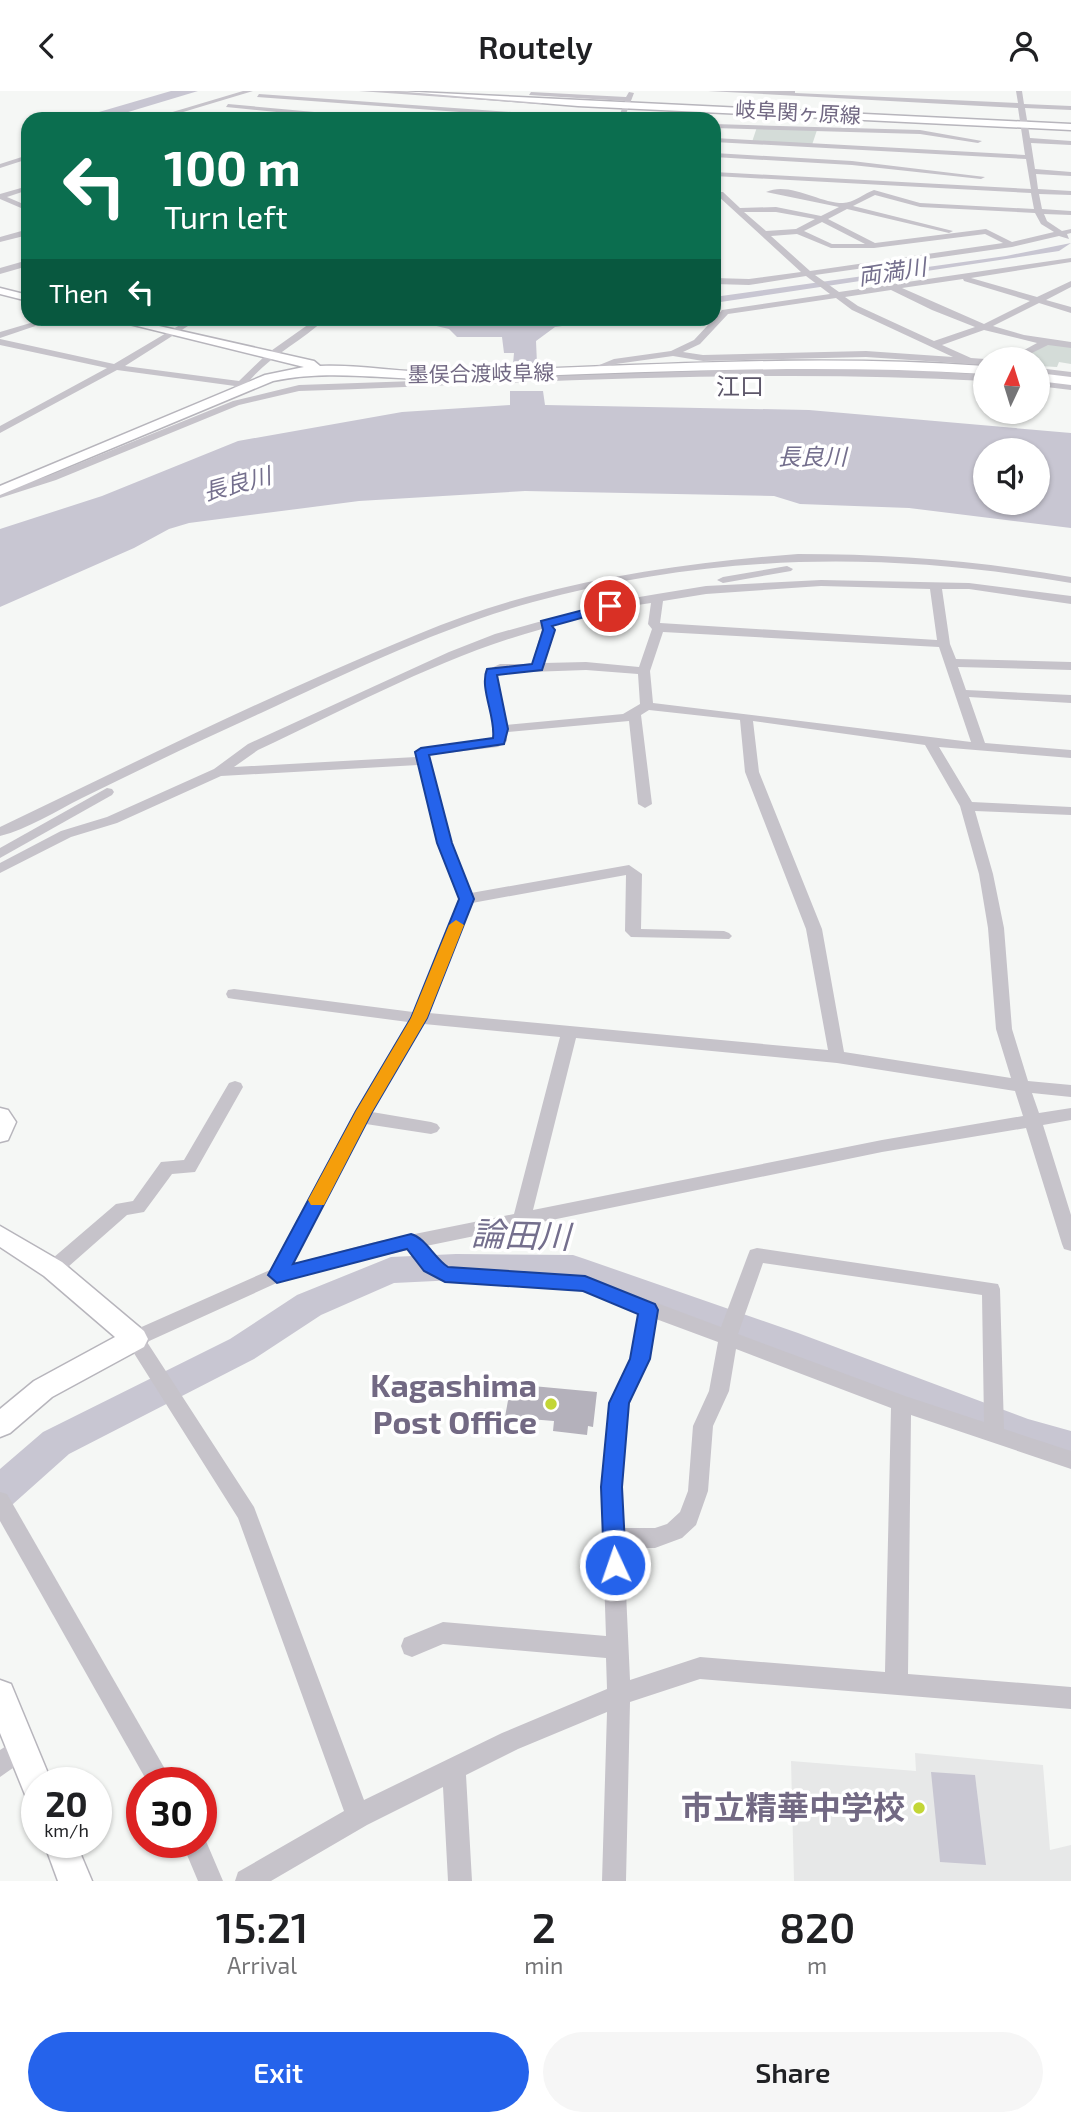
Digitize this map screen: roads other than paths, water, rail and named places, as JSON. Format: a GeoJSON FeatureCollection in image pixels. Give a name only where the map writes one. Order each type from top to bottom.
{"type":"FeatureCollection","features":[{"type":"Feature","properties":{"kind":"main road","name":"岐阜関ヶ原線"},"geometry":{"type":"LineString","coordinates":[[399,91],[1071,126]]}},
{"type":"Feature","properties":{"kind":"main road","name":"岐阜関ヶ原線"},"geometry":{"type":"LineString","coordinates":[[821,113],[1022,123]]}},
{"type":"Feature","properties":{"kind":"main road"},"geometry":{"type":"LineString","coordinates":[[0,291],[21,296]]}},
{"type":"Feature","properties":{"kind":"main road"},"geometry":{"type":"LineString","coordinates":[[147,326],[329,369]]}},
{"type":"Feature","properties":{"kind":"main road","name":"墨俣合渡岐阜線"},"geometry":{"type":"LineString","coordinates":[[0,491],[239,388],[286,374],[329,369],[401,376],[815,363],[906,364],[973,369]]}},
{"type":"Feature","properties":{"kind":"main road"},"geometry":{"type":"LineString","coordinates":[[1050,378],[1071,381]]}},
{"type":"Feature","properties":{"kind":"main road"},"geometry":{"type":"LineString","coordinates":[[0,1116],[5,1122],[0,1134]]}},
{"type":"Feature","properties":{"kind":"main road"},"geometry":{"type":"LineString","coordinates":[[0,1235],[53,1269],[135,1339],[43,1389],[0,1425]]}},
{"type":"Feature","properties":{"kind":"main road"},"geometry":{"type":"LineString","coordinates":[[0,1695],[11,1757]]}},
{"type":"Feature","properties":{"kind":"main road"},"geometry":{"type":"LineString","coordinates":[[66,1858],[75,1881]]}},
{"type":"Feature","properties":{"kind":"street"},"geometry":{"type":"LineString","coordinates":[[159,112],[206,94],[194,91]]}},
{"type":"Feature","properties":{"kind":"street"},"geometry":{"type":"LineString","coordinates":[[176,112],[250,91]]}},
{"type":"Feature","properties":{"kind":"street"},"geometry":{"type":"LineString","coordinates":[[208,112],[272,91]]}},
{"type":"Feature","properties":{"kind":"street"},"geometry":{"type":"LineString","coordinates":[[362,91],[626,103]]}},
{"type":"Feature","properties":{"kind":"street"},"geometry":{"type":"LineString","coordinates":[[476,91],[626,103]]}},
{"type":"Feature","properties":{"kind":"street"},"geometry":{"type":"LineString","coordinates":[[623,112],[632,91]]}},
{"type":"Feature","properties":{"kind":"street"},"geometry":{"type":"LineString","coordinates":[[711,91],[823,96],[871,95],[1071,108]]}},
{"type":"Feature","properties":{"kind":"street"},"geometry":{"type":"LineString","coordinates":[[963,91],[963,103]]}},
{"type":"Feature","properties":{"kind":"street"},"geometry":{"type":"LineString","coordinates":[[1019,91],[1027,157],[1038,211],[1044,222],[1067,235]]}},
{"type":"Feature","properties":{"kind":"street"},"geometry":{"type":"LineString","coordinates":[[259,96],[405,112],[433,93]]}},
{"type":"Feature","properties":{"kind":"street"},"geometry":{"type":"LineString","coordinates":[[811,179],[823,96]]}},
{"type":"Feature","properties":{"kind":"street"},"geometry":{"type":"LineString","coordinates":[[228,106],[285,112]]}},
{"type":"Feature","properties":{"kind":"street"},"geometry":{"type":"LineString","coordinates":[[976,122],[983,188]]}},
{"type":"Feature","properties":{"kind":"street"},"geometry":{"type":"LineString","coordinates":[[721,125],[920,132],[978,141]]}},
{"type":"Feature","properties":{"kind":"street"},"geometry":{"type":"LineString","coordinates":[[750,142],[755,127]]}},
{"type":"Feature","properties":{"kind":"street"},"geometry":{"type":"LineString","coordinates":[[721,140],[1027,157]]}},
{"type":"Feature","properties":{"kind":"street"},"geometry":{"type":"LineString","coordinates":[[1025,140],[1071,143]]}},
{"type":"Feature","properties":{"kind":"street"},"geometry":{"type":"LineString","coordinates":[[721,155],[814,160],[981,177]]}},
{"type":"Feature","properties":{"kind":"street"},"geometry":{"type":"LineString","coordinates":[[0,166],[21,158]]}},
{"type":"Feature","properties":{"kind":"street"},"geometry":{"type":"LineString","coordinates":[[1031,171],[1071,174]]}},
{"type":"Feature","properties":{"kind":"street"},"geometry":{"type":"LineString","coordinates":[[721,174],[1071,193]]}},
{"type":"Feature","properties":{"kind":"street"},"geometry":{"type":"LineString","coordinates":[[721,185],[726,174]]}},
{"type":"Feature","properties":{"kind":"street"},"geometry":{"type":"LineString","coordinates":[[768,207],[773,177]]}},
{"type":"Feature","properties":{"kind":"street"},"geometry":{"type":"LineString","coordinates":[[874,183],[874,192]]}},
{"type":"Feature","properties":{"kind":"street"},"geometry":{"type":"LineString","coordinates":[[0,196],[21,190]]}},
{"type":"Feature","properties":{"kind":"street"},"geometry":{"type":"LineString","coordinates":[[770,192],[791,193],[958,233]]}},
{"type":"Feature","properties":{"kind":"street"},"geometry":{"type":"LineString","coordinates":[[764,234],[798,230],[874,192],[920,205],[1071,213]]}},
{"type":"Feature","properties":{"kind":"street"},"geometry":{"type":"LineString","coordinates":[[0,196],[19,205]]}},
{"type":"Feature","properties":{"kind":"street"},"geometry":{"type":"LineString","coordinates":[[721,197],[837,296],[873,318],[969,361]]}},
{"type":"Feature","properties":{"kind":"street"},"geometry":{"type":"LineString","coordinates":[[0,210],[19,205]]}},
{"type":"Feature","properties":{"kind":"street"},"geometry":{"type":"LineString","coordinates":[[739,210],[768,207],[821,218],[847,227],[874,246]]}},
{"type":"Feature","properties":{"kind":"street"},"geometry":{"type":"LineString","coordinates":[[984,208],[986,230]]}},
{"type":"Feature","properties":{"kind":"street"},"geometry":{"type":"LineString","coordinates":[[798,230],[827,245],[874,246],[986,230],[1012,245]]}},
{"type":"Feature","properties":{"kind":"street"},"geometry":{"type":"LineString","coordinates":[[0,240],[21,234]]}},
{"type":"Feature","properties":{"kind":"street"},"geometry":{"type":"LineString","coordinates":[[721,281],[749,282],[1067,235]]}},
{"type":"Feature","properties":{"kind":"street"},"geometry":{"type":"LineString","coordinates":[[721,316],[725,312],[1071,260]]}},
{"type":"Feature","properties":{"kind":"street"},"geometry":{"type":"LineString","coordinates":[[0,271],[21,265]]}},
{"type":"Feature","properties":{"kind":"street"},"geometry":{"type":"LineString","coordinates":[[961,278],[1071,310]]}},
{"type":"Feature","properties":{"kind":"street"},"geometry":{"type":"LineString","coordinates":[[935,344],[986,326],[1040,302],[1071,284]]}},
{"type":"Feature","properties":{"kind":"street"},"geometry":{"type":"LineString","coordinates":[[893,287],[936,310],[1046,342],[1071,345]]}},
{"type":"Feature","properties":{"kind":"street"},"geometry":{"type":"LineString","coordinates":[[1056,291],[1071,294]]}},
{"type":"Feature","properties":{"kind":"street"},"geometry":{"type":"LineString","coordinates":[[0,335],[29,326]]}},
{"type":"Feature","properties":{"kind":"street"},"geometry":{"type":"LineString","coordinates":[[2,427],[115,367],[184,326]]}},
{"type":"Feature","properties":{"kind":"street"},"geometry":{"type":"LineString","coordinates":[[0,342],[115,367],[239,388],[271,355],[311,326]]}},
{"type":"Feature","properties":{"kind":"street"},"geometry":{"type":"LineString","coordinates":[[595,370],[614,362],[673,353],[697,342],[712,326]]}},
{"type":"Feature","properties":{"kind":"street"},"geometry":{"type":"LineString","coordinates":[[1036,347],[1046,342]]}},
{"type":"Feature","properties":{"kind":"street"},"geometry":{"type":"LineString","coordinates":[[673,353],[703,358],[866,354],[973,361]]}},
{"type":"Feature","properties":{"kind":"street"},"geometry":{"type":"LineString","coordinates":[[815,363],[915,373]]}},
{"type":"Feature","properties":{"kind":"street"},"geometry":{"type":"LineString","coordinates":[[0,491],[52,478],[236,403],[277,391],[351,384],[790,371],[973,376]]}},
{"type":"Feature","properties":{"kind":"street"},"geometry":{"type":"LineString","coordinates":[[1050,372],[1071,375]]}},
{"type":"Feature","properties":{"kind":"street"},"geometry":{"type":"LineString","coordinates":[[1050,384],[1071,387]]}},
{"type":"Feature","properties":{"kind":"street"},"geometry":{"type":"LineString","coordinates":[[0,832],[416,639],[528,600],[645,574],[729,563],[799,559],[905,560],[990,567],[1071,580]]}},
{"type":"Feature","properties":{"kind":"street"},"geometry":{"type":"LineString","coordinates":[[0,869],[66,834],[112,820],[219,772],[253,747],[453,655],[545,624],[726,579],[776,570],[905,560]]}},
{"type":"Feature","properties":{"kind":"street"},"geometry":{"type":"LineString","coordinates":[[662,597],[771,585],[935,584],[1010,590],[1071,600]]}},
{"type":"Feature","properties":{"kind":"street"},"geometry":{"type":"LineString","coordinates":[[935,584],[944,644],[980,747]]}},
{"type":"Feature","properties":{"kind":"street"},"geometry":{"type":"LineString","coordinates":[[662,597],[654,624],[658,628],[944,644]]}},
{"type":"Feature","properties":{"kind":"street"},"geometry":{"type":"LineString","coordinates":[[537,667],[549,630],[545,624]]}},
{"type":"Feature","properties":{"kind":"street"},"geometry":{"type":"LineString","coordinates":[[645,804],[641,711],[644,671],[658,628]]}},
{"type":"Feature","properties":{"kind":"street"},"geometry":{"type":"LineString","coordinates":[[952,663],[1071,666]]}},
{"type":"Feature","properties":{"kind":"street"},"geometry":{"type":"LineString","coordinates":[[277,1275],[361,1117],[419,1018],[466,899],[445,843],[421,752],[500,741],[498,706],[490,683],[491,671],[586,666],[644,671]]}},
{"type":"Feature","properties":{"kind":"street"},"geometry":{"type":"LineString","coordinates":[[960,694],[1071,699]]}},
{"type":"Feature","properties":{"kind":"street"},"geometry":{"type":"LineString","coordinates":[[501,729],[641,711],[746,717],[930,742],[1071,754]]}},
{"type":"Feature","properties":{"kind":"street"},"geometry":{"type":"LineString","coordinates":[[746,717],[752,772],[814,929],[837,1057]]}},
{"type":"Feature","properties":{"kind":"street"},"geometry":{"type":"LineString","coordinates":[[930,742],[967,806],[986,874],[996,928],[1004,1029],[1071,1244]]}},
{"type":"Feature","properties":{"kind":"street"},"geometry":{"type":"LineString","coordinates":[[219,772],[424,761]]}},
{"type":"Feature","properties":{"kind":"street"},"geometry":{"type":"LineString","coordinates":[[0,855],[113,788],[131,770]]}},
{"type":"Feature","properties":{"kind":"street"},"geometry":{"type":"LineString","coordinates":[[967,806],[1071,811]]}},
{"type":"Feature","properties":{"kind":"street"},"geometry":{"type":"LineString","coordinates":[[466,899],[629,870],[635,874],[633,931],[636,934],[724,936]]}},
{"type":"Feature","properties":{"kind":"street"},"geometry":{"type":"LineString","coordinates":[[234,994],[419,1018],[837,1057],[1071,1091]]}},
{"type":"Feature","properties":{"kind":"street"},"geometry":{"type":"LineString","coordinates":[[522,1218],[569,1032]]}},
{"type":"Feature","properties":{"kind":"street"},"geometry":{"type":"LineString","coordinates":[[53,1269],[122,1209],[138,1207],[167,1167],[189,1167],[235,1087]]}},
{"type":"Feature","properties":{"kind":"street"},"geometry":{"type":"LineString","coordinates":[[358,1816],[247,1514],[135,1339],[277,1275],[411,1241],[882,1146],[1033,1123],[1071,1114]]}},
{"type":"Feature","properties":{"kind":"street"},"geometry":{"type":"LineString","coordinates":[[361,1117],[431,1128]]}},
{"type":"Feature","properties":{"kind":"street"},"geometry":{"type":"LineString","coordinates":[[411,1241],[431,1266],[445,1274],[585,1284],[648,1310],[729,1331],[901,1403],[994,1425],[1071,1460]]}},
{"type":"Feature","properties":{"kind":"street"},"geometry":{"type":"LineString","coordinates":[[613,1538],[654,1538],[674,1531],[689,1518],[698,1491],[703,1426],[719,1391],[729,1331],[757,1255],[991,1289],[994,1425]]}},
{"type":"Feature","properties":{"kind":"street"},"geometry":{"type":"LineString","coordinates":[[614,1881],[620,1695],[611,1487],[619,1403],[640,1359],[648,1310]]}},
{"type":"Feature","properties":{"kind":"street"},"geometry":{"type":"LineString","coordinates":[[896,1684],[901,1403]]}},
{"type":"Feature","properties":{"kind":"street"},"geometry":{"type":"LineString","coordinates":[[1,1502],[152,1767]]}},
{"type":"Feature","properties":{"kind":"street"},"geometry":{"type":"LineString","coordinates":[[412,1646],[443,1633],[618,1648]]}},
{"type":"Feature","properties":{"kind":"street"},"geometry":{"type":"LineString","coordinates":[[247,1881],[358,1816],[454,1769],[620,1695],[700,1668],[1071,1698]]}},
{"type":"Feature","properties":{"kind":"street"},"geometry":{"type":"LineString","coordinates":[[454,1769],[460,1881]]}},
{"type":"Feature","properties":{"kind":"street"},"geometry":{"type":"LineString","coordinates":[[201,1858],[211,1881]]}},
{"type":"Feature","properties":{"kind":"water"},"geometry":{"type":"Polygon","coordinates":[[[171,91],[198,91],[128,112],[99,112],[171,91]]]}},
{"type":"Feature","properties":{"kind":"water"},"geometry":{"type":"Polygon","coordinates":[[[1071,243],[1059,251],[721,302],[721,296],[1006,256],[1071,243]]]}},
{"type":"Feature","properties":{"kind":"water"},"geometry":{"type":"Polygon","coordinates":[[[436,326],[562,326],[555,327],[536,341],[537,364],[513,364],[514,353],[504,353],[502,337],[457,337],[449,329],[436,326]]]}},
{"type":"Feature","properties":{"kind":"water","name":"長良川"},"geometry":{"type":"Polygon","coordinates":[[[510,391],[543,391],[545,405],[809,410],[1071,433],[1071,528],[909,508],[800,504],[774,496],[525,491],[359,501],[189,523],[169,529],[134,548],[0,607],[0,529],[102,496],[238,441],[402,412],[510,405],[510,391]]]}},
{"type":"Feature","properties":{"kind":"water"},"geometry":{"type":"Polygon","coordinates":[[[931,1772],[975,1775],[986,1865],[940,1862],[931,1772]]]}},
{"type":"Feature","properties":{"kind":"waterway","name":"論田川"},"geometry":{"type":"LineString","coordinates":[[0,1492],[56,1443],[242,1349],[309,1305],[391,1270],[456,1267],[573,1268],[786,1343],[1026,1434],[1071,1447]]}},
{"type":"Feature","properties":{"kind":"place","name":"Kagashima Post Office"},"geometry":{"type":"Point","coordinates":[551,1404]}},
{"type":"Feature","properties":{"kind":"place","name":"市立精華中学校"},"geometry":{"type":"Point","coordinates":[919,1808]}},
{"type":"Feature","properties":{"kind":"district","name":"江口"},"geometry":{"type":"Point","coordinates":[740,387]}},
{"type":"Feature","properties":{"kind":"water label","name":"両満川"},"geometry":{"type":"Point","coordinates":[892,272]}}]}
